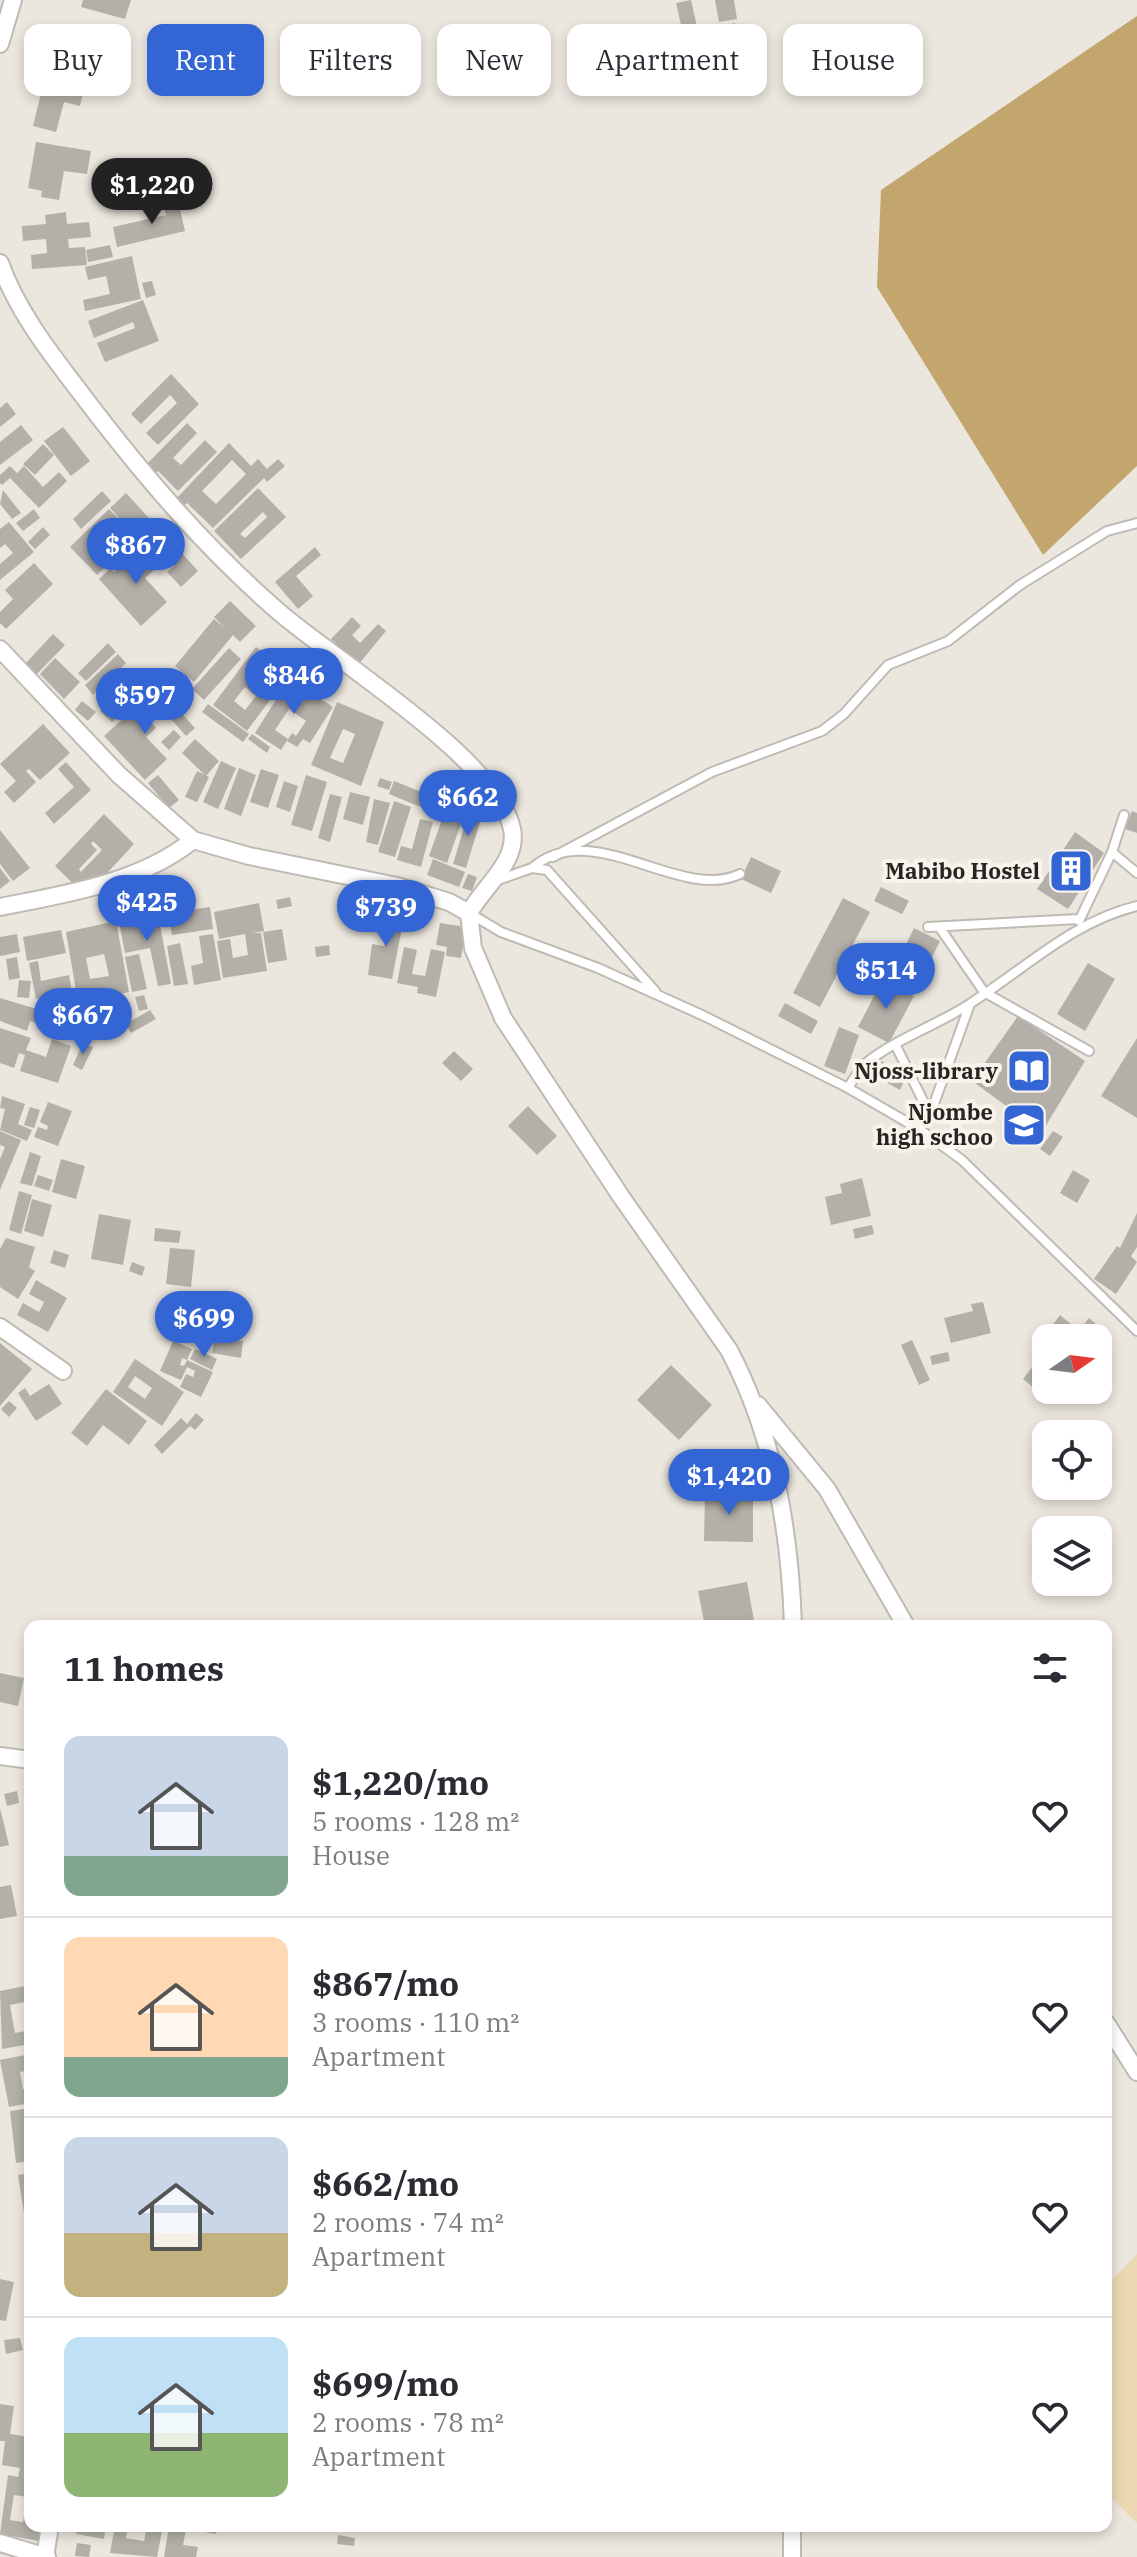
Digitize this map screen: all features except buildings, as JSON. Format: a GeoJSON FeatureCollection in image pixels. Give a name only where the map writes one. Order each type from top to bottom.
{"type":"FeatureCollection","features":[{"type":"Feature","properties":{"kind":"street"},"geometry":{"type":"LineString","coordinates":[[1,35],[13,0]]}},
{"type":"Feature","properties":{"kind":"street"},"geometry":{"type":"LineString","coordinates":[[0,263],[13,296],[44,344],[191,530],[280,613],[438,737],[507,812],[513,833],[509,856],[469,913],[473,948],[503,1018],[622,1198],[729,1350],[756,1404],[781,1508],[792,1620]]}},
{"type":"Feature","properties":{"kind":"street"},"geometry":{"type":"LineString","coordinates":[[0,649],[119,775],[193,840],[249,856],[397,886],[430,895],[469,913]]}},
{"type":"Feature","properties":{"kind":"street"},"geometry":{"type":"LineString","coordinates":[[0,907],[81,890],[131,874],[155,865],[193,840]]}},
{"type":"Feature","properties":{"kind":"street"},"geometry":{"type":"LineString","coordinates":[[0,1327],[63,1371]]}},
{"type":"Feature","properties":{"kind":"street"},"geometry":{"type":"LineString","coordinates":[[756,1404],[827,1489],[903,1620]]}},
{"type":"Feature","properties":{"kind":"street"},"geometry":{"type":"LineString","coordinates":[[0,1756],[24,1759]]}},
{"type":"Feature","properties":{"kind":"street"},"geometry":{"type":"LineString","coordinates":[[1112,2032],[1137,2072]]}},
{"type":"Feature","properties":{"kind":"street"},"geometry":{"type":"LineString","coordinates":[[0,2543],[46,2557],[49,2532]]}},
{"type":"Feature","properties":{"kind":"street"},"geometry":{"type":"LineString","coordinates":[[792,2532],[792,2557]]}},
{"type":"Feature","properties":{"kind":"lane"},"geometry":{"type":"LineString","coordinates":[[490,883],[532,868],[712,772],[822,731],[844,714],[888,665],[948,641],[1020,585],[1107,531],[1137,523]]}},
{"type":"Feature","properties":{"kind":"lane"},"geometry":{"type":"LineString","coordinates":[[1081,930],[1078,919],[1112,852],[1124,815]]}},
{"type":"Feature","properties":{"kind":"lane"},"geometry":{"type":"LineString","coordinates":[[553,857],[597,852],[711,881],[740,874]]}},
{"type":"Feature","properties":{"kind":"lane"},"geometry":{"type":"LineString","coordinates":[[1112,852],[1137,873]]}},
{"type":"Feature","properties":{"kind":"lane"},"geometry":{"type":"LineString","coordinates":[[532,868],[543,868],[555,876],[659,995]]}},
{"type":"Feature","properties":{"kind":"lane"},"geometry":{"type":"LineString","coordinates":[[848,1088],[863,1065],[971,1004],[984,992],[1081,930],[1118,911],[1137,906]]}},
{"type":"Feature","properties":{"kind":"lane"},"geometry":{"type":"LineString","coordinates":[[469,913],[501,932],[598,968],[659,995],[848,1088],[919,1129],[962,1160],[1137,1331]]}},
{"type":"Feature","properties":{"kind":"lane"},"geometry":{"type":"LineString","coordinates":[[928,927],[1078,919]]}},
{"type":"Feature","properties":{"kind":"lane"},"geometry":{"type":"LineString","coordinates":[[940,928],[984,992],[1089,1051]]}},
{"type":"Feature","properties":{"kind":"lane"},"geometry":{"type":"LineString","coordinates":[[919,1129],[930,1115],[971,1004]]}},
{"type":"Feature","properties":{"kind":"lane"},"geometry":{"type":"LineString","coordinates":[[896,1046],[930,1115]]}},
{"type":"Feature","properties":{"kind":"shaded area"},"geometry":{"type":"Polygon","coordinates":[[[1137,16],[1137,466],[1043,555],[877,287],[881,190],[1137,16]]]}},
{"type":"Feature","properties":{"kind":"shaded area"},"geometry":{"type":"Polygon","coordinates":[[[1137,2254],[1137,2523],[1112,2499],[1112,2280],[1137,2254]]]}},
{"type":"Feature","properties":{"kind":"place","name":"Mabibo Hostel"},"geometry":{"type":"Point","coordinates":[1071,871]}},
{"type":"Feature","properties":{"kind":"place","name":"Njoss-library"},"geometry":{"type":"Point","coordinates":[1029,1071]}},
{"type":"Feature","properties":{"kind":"place","name":"Njombe high schoo"},"geometry":{"type":"Point","coordinates":[1024,1125]}}]}
